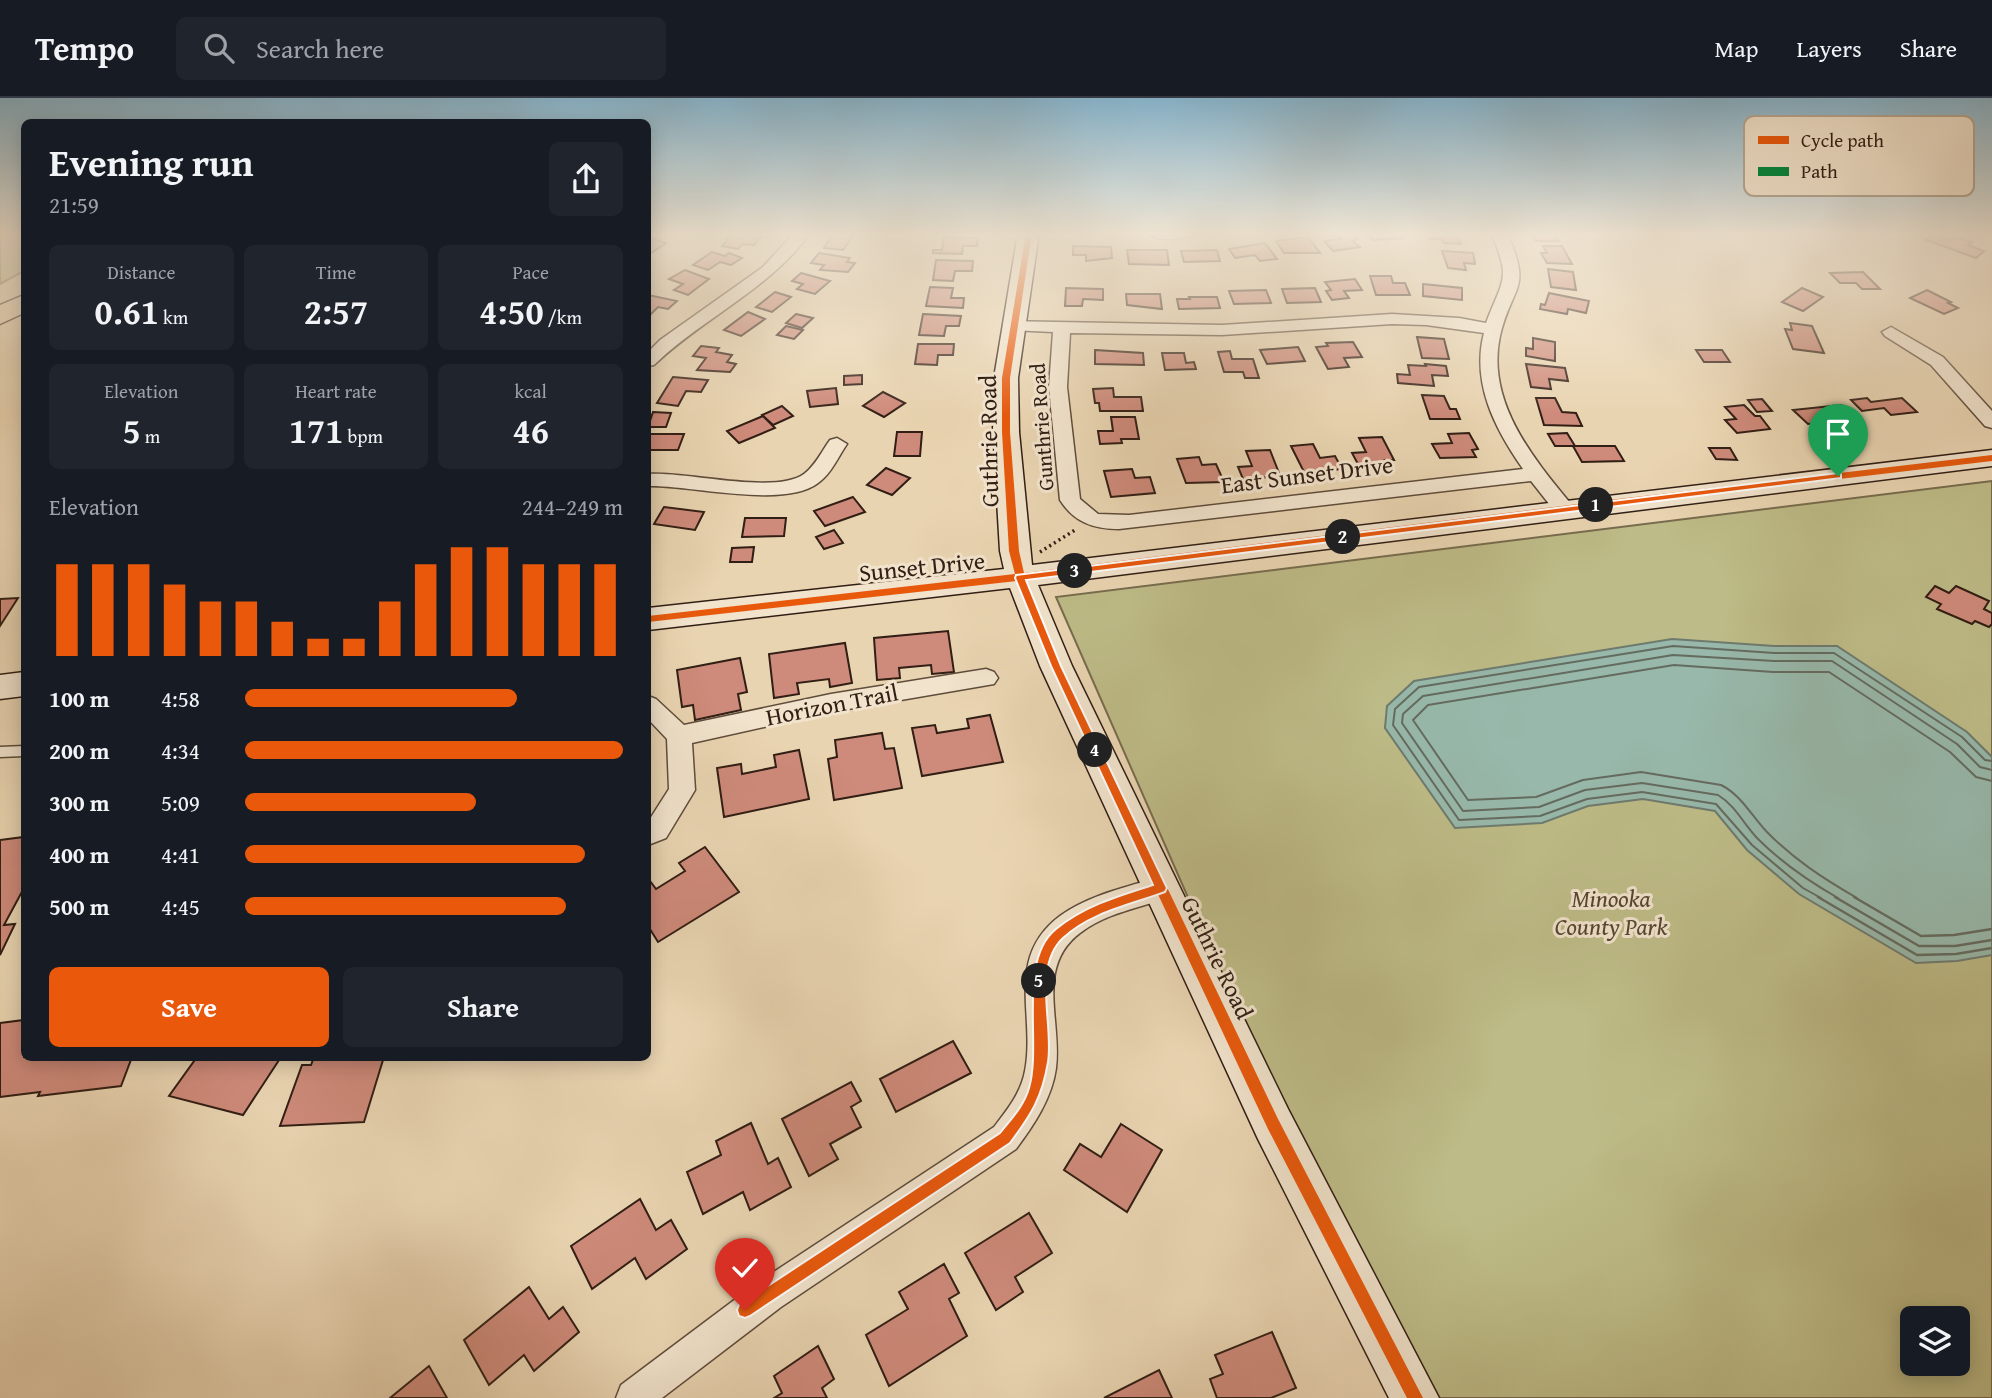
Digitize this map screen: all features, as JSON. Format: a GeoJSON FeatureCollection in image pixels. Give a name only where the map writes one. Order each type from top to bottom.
{"type":"FeatureCollection","features":[{"type":"Feature","properties":{"kind":"main road"},"geometry":{"type":"LineString","coordinates":[[0,316],[21,305]]}},
{"type":"Feature","properties":{"kind":"street"},"geometry":{"type":"LineString","coordinates":[[651,358],[677,335],[735,294]]}},
{"type":"Feature","properties":{"kind":"street","name":"Guthrie Road"},"geometry":{"type":"LineString","coordinates":[[1018,294],[1006,379],[1006,432],[1014,551],[1028,566],[1056,666],[1160,888],[1273,1124],[1415,1398]]}},
{"type":"Feature","properties":{"kind":"street"},"geometry":{"type":"LineString","coordinates":[[1508,294],[1493,330],[1490,366],[1499,412],[1535,474],[1564,509]]}},
{"type":"Feature","properties":{"kind":"street"},"geometry":{"type":"LineString","coordinates":[[1013,325],[1223,330],[1394,317],[1449,321],[1493,330]]}},
{"type":"Feature","properties":{"kind":"street","name":"Gunthrie Road"},"geometry":{"type":"LineString","coordinates":[[1062,327],[1058,387],[1063,451],[1070,500],[1089,518]]}},
{"type":"Feature","properties":{"kind":"street"},"geometry":{"type":"LineString","coordinates":[[1891,332],[1937,361],[1992,422]]}},
{"type":"Feature","properties":{"kind":"street"},"geometry":{"type":"LineString","coordinates":[[651,480],[675,478],[755,490],[775,488],[806,482],[837,444]]}},
{"type":"Feature","properties":{"kind":"street","name":"Sunset Drive"},"geometry":{"type":"LineString","coordinates":[[651,619],[1028,566],[1564,509],[1992,458]]}},
{"type":"Feature","properties":{"kind":"street","name":"East Sunset Drive"},"geometry":{"type":"LineString","coordinates":[[1089,518],[1114,523],[1139,522],[1535,474]]}},
{"type":"Feature","properties":{"kind":"street","name":"Horizon Trail"},"geometry":{"type":"LineString","coordinates":[[679,736],[831,703],[986,678]]}},
{"type":"Feature","properties":{"kind":"street"},"geometry":{"type":"LineString","coordinates":[[0,687],[21,684]]}},
{"type":"Feature","properties":{"kind":"street"},"geometry":{"type":"LineString","coordinates":[[651,708],[679,736],[682,790],[657,830],[651,833]]}},
{"type":"Feature","properties":{"kind":"street"},"geometry":{"type":"LineString","coordinates":[[634,1398],[691,1349],[745,1310],[1005,1138],[1029,1107],[1036,1088],[1042,1059],[1038,983],[1049,946],[1059,934],[1099,908],[1160,888]]}},
{"type":"Feature","properties":{"kind":"lane"},"geometry":{"type":"LineString","coordinates":[[0,752],[21,751]]}},
{"type":"Feature","properties":{"kind":"path"},"geometry":{"type":"LineString","coordinates":[[1028,566],[1089,518]]}},
{"type":"Feature","properties":{"kind":"green space","name":"Minooka County Park"},"geometry":{"type":"Polygon","coordinates":[[[1992,481],[1992,1398],[1435,1398],[1281,1109],[1056,597],[1992,481]]]}},
{"type":"Feature","properties":{"kind":"water"},"geometry":{"type":"Polygon","coordinates":[[[1672,639],[1774,646],[1837,646],[1967,732],[1992,757],[1992,955],[1957,961],[1916,963],[1799,894],[1747,850],[1715,811],[1643,799],[1588,806],[1542,823],[1455,828],[1385,728],[1387,706],[1414,681],[1672,639]]]}},
{"type":"Feature","properties":{"kind":"building"},"geometry":{"type":"Polygon","coordinates":[[[773,294],[791,297],[772,312],[756,307],[773,294]]]}},
{"type":"Feature","properties":{"kind":"building"},"geometry":{"type":"Polygon","coordinates":[[[929,294],[952,294],[951,298],[964,298],[963,308],[926,306],[929,294]]]}},
{"type":"Feature","properties":{"kind":"building"},"geometry":{"type":"Polygon","coordinates":[[[1066,294],[1103,294],[1103,300],[1083,299],[1082,306],[1065,306],[1066,294]]]}},
{"type":"Feature","properties":{"kind":"building"},"geometry":{"type":"Polygon","coordinates":[[[1126,294],[1160,294],[1162,309],[1127,305],[1126,294]]]}},
{"type":"Feature","properties":{"kind":"building"},"geometry":{"type":"Polygon","coordinates":[[[1230,294],[1267,294],[1271,303],[1234,304],[1230,294]]]}},
{"type":"Feature","properties":{"kind":"building"},"geometry":{"type":"Polygon","coordinates":[[[1284,294],[1317,294],[1321,302],[1287,303],[1284,294]]]}},
{"type":"Feature","properties":{"kind":"building"},"geometry":{"type":"Polygon","coordinates":[[[1328,294],[1346,294],[1349,298],[1332,300],[1328,294]]]}},
{"type":"Feature","properties":{"kind":"building"},"geometry":{"type":"Polygon","coordinates":[[[1376,294],[1410,295],[1376,295],[1376,294]]]}},
{"type":"Feature","properties":{"kind":"building"},"geometry":{"type":"Polygon","coordinates":[[[1423,294],[1462,294],[1462,300],[1423,296],[1423,294]]]}},
{"type":"Feature","properties":{"kind":"building"},"geometry":{"type":"Polygon","coordinates":[[[1549,294],[1589,301],[1586,313],[1568,309],[1567,314],[1540,309],[1541,304],[1545,305],[1549,294]]]}},
{"type":"Feature","properties":{"kind":"building"},"geometry":{"type":"Polygon","coordinates":[[[1794,294],[1815,294],[1823,297],[1803,311],[1782,302],[1794,294]]]}},
{"type":"Feature","properties":{"kind":"building"},"geometry":{"type":"Polygon","coordinates":[[[1919,294],[1934,294],[1958,308],[1944,314],[1910,298],[1919,294]]]}},
{"type":"Feature","properties":{"kind":"building"},"geometry":{"type":"Polygon","coordinates":[[[651,296],[677,301],[668,309],[658,307],[651,314],[651,296]]]}},
{"type":"Feature","properties":{"kind":"building"},"geometry":{"type":"Polygon","coordinates":[[[1189,297],[1217,297],[1220,308],[1179,309],[1177,299],[1190,299],[1189,297]]]}},
{"type":"Feature","properties":{"kind":"building"},"geometry":{"type":"Polygon","coordinates":[[[748,312],[765,319],[741,336],[724,330],[748,312]]]}},
{"type":"Feature","properties":{"kind":"building"},"geometry":{"type":"Polygon","coordinates":[[[796,314],[813,318],[802,328],[786,323],[796,314]]]}},
{"type":"Feature","properties":{"kind":"building"},"geometry":{"type":"Polygon","coordinates":[[[923,314],[961,316],[959,326],[946,326],[944,336],[919,335],[923,314]]]}},
{"type":"Feature","properties":{"kind":"building"},"geometry":{"type":"Polygon","coordinates":[[[1790,323],[1812,326],[1824,353],[1793,349],[1785,329],[1792,330],[1790,323]]]}},
{"type":"Feature","properties":{"kind":"building"},"geometry":{"type":"Polygon","coordinates":[[[786,326],[803,330],[794,339],[777,335],[786,326]]]}},
{"type":"Feature","properties":{"kind":"building"},"geometry":{"type":"Polygon","coordinates":[[[1417,337],[1444,339],[1449,359],[1422,358],[1417,337]]]}},
{"type":"Feature","properties":{"kind":"building"},"geometry":{"type":"Polygon","coordinates":[[[1533,338],[1555,342],[1555,361],[1526,356],[1526,348],[1533,349],[1533,338]]]}},
{"type":"Feature","properties":{"kind":"building"},"geometry":{"type":"Polygon","coordinates":[[[1353,342],[1362,357],[1344,358],[1349,367],[1328,369],[1316,347],[1328,346],[1326,343],[1353,342]]]}},
{"type":"Feature","properties":{"kind":"building"},"geometry":{"type":"Polygon","coordinates":[[[918,344],[954,344],[953,355],[938,355],[937,365],[915,364],[918,344]]]}},
{"type":"Feature","properties":{"kind":"building"},"geometry":{"type":"Polygon","coordinates":[[[701,346],[719,348],[716,352],[732,355],[727,362],[736,364],[730,372],[697,370],[706,358],[693,356],[701,346]]]}},
{"type":"Feature","properties":{"kind":"building"},"geometry":{"type":"Polygon","coordinates":[[[1298,347],[1305,361],[1267,364],[1260,350],[1298,347]]]}},
{"type":"Feature","properties":{"kind":"building"},"geometry":{"type":"Polygon","coordinates":[[[1095,350],[1143,353],[1144,365],[1095,364],[1095,350]]]}},
{"type":"Feature","properties":{"kind":"building"},"geometry":{"type":"Polygon","coordinates":[[[1696,350],[1722,350],[1730,362],[1704,362],[1696,350]]]}},
{"type":"Feature","properties":{"kind":"building"},"geometry":{"type":"Polygon","coordinates":[[[1230,351],[1232,359],[1253,359],[1259,378],[1245,378],[1243,372],[1224,372],[1218,352],[1230,351]]]}},
{"type":"Feature","properties":{"kind":"building"},"geometry":{"type":"Polygon","coordinates":[[[1162,353],[1184,353],[1186,363],[1194,362],[1196,369],[1165,370],[1162,353]]]}},
{"type":"Feature","properties":{"kind":"building"},"geometry":{"type":"Polygon","coordinates":[[[1425,364],[1446,366],[1448,376],[1432,375],[1434,386],[1398,383],[1397,374],[1410,375],[1408,365],[1426,366],[1425,364]]]}},
{"type":"Feature","properties":{"kind":"building"},"geometry":{"type":"Polygon","coordinates":[[[1526,364],[1565,368],[1568,381],[1549,379],[1551,389],[1531,387],[1526,364]]]}},
{"type":"Feature","properties":{"kind":"building"},"geometry":{"type":"Polygon","coordinates":[[[862,375],[862,384],[844,385],[844,376],[862,375]]]}},
{"type":"Feature","properties":{"kind":"building"},"geometry":{"type":"Polygon","coordinates":[[[673,377],[708,380],[701,392],[686,391],[678,406],[657,403],[673,377]]]}},
{"type":"Feature","properties":{"kind":"building"},"geometry":{"type":"Polygon","coordinates":[[[836,388],[838,404],[810,407],[807,391],[836,388]]]}},
{"type":"Feature","properties":{"kind":"building"},"geometry":{"type":"Polygon","coordinates":[[[1113,388],[1114,397],[1141,397],[1143,411],[1100,411],[1099,403],[1095,403],[1093,389],[1113,388]]]}},
{"type":"Feature","properties":{"kind":"building"},"geometry":{"type":"Polygon","coordinates":[[[883,392],[905,403],[884,417],[863,406],[883,392]]]}},
{"type":"Feature","properties":{"kind":"building"},"geometry":{"type":"Polygon","coordinates":[[[1422,395],[1444,396],[1450,409],[1456,409],[1460,419],[1430,419],[1422,395]]]}},
{"type":"Feature","properties":{"kind":"building"},"geometry":{"type":"Polygon","coordinates":[[[1536,398],[1555,398],[1562,412],[1576,413],[1582,426],[1544,425],[1536,398]]]}},
{"type":"Feature","properties":{"kind":"building"},"geometry":{"type":"Polygon","coordinates":[[[1867,398],[1871,402],[1902,398],[1917,412],[1891,415],[1884,408],[1862,411],[1851,400],[1867,398]]]}},
{"type":"Feature","properties":{"kind":"building"},"geometry":{"type":"Polygon","coordinates":[[[1762,399],[1772,411],[1757,412],[1748,400],[1762,399]]]}},
{"type":"Feature","properties":{"kind":"building"},"geometry":{"type":"Polygon","coordinates":[[[1744,405],[1755,416],[1760,416],[1770,429],[1737,433],[1725,420],[1736,419],[1725,407],[1744,405]]]}},
{"type":"Feature","properties":{"kind":"building"},"geometry":{"type":"Polygon","coordinates":[[[1841,405],[1852,415],[1832,417],[1836,421],[1808,424],[1793,410],[1841,405]]]}},
{"type":"Feature","properties":{"kind":"building"},"geometry":{"type":"Polygon","coordinates":[[[782,406],[793,416],[773,425],[762,415],[782,406]]]}},
{"type":"Feature","properties":{"kind":"building"},"geometry":{"type":"Polygon","coordinates":[[[653,412],[671,413],[666,427],[651,427],[653,412]]]}},
{"type":"Feature","properties":{"kind":"building"},"geometry":{"type":"Polygon","coordinates":[[[763,416],[775,428],[739,443],[727,431],[763,416]]]}},
{"type":"Feature","properties":{"kind":"building"},"geometry":{"type":"Polygon","coordinates":[[[1111,417],[1135,417],[1139,439],[1121,439],[1122,443],[1100,444],[1098,431],[1113,431],[1111,417]]]}},
{"type":"Feature","properties":{"kind":"building"},"geometry":{"type":"Polygon","coordinates":[[[897,432],[922,432],[920,456],[894,456],[897,432]]]}},
{"type":"Feature","properties":{"kind":"building"},"geometry":{"type":"Polygon","coordinates":[[[1469,433],[1478,449],[1472,450],[1476,457],[1440,458],[1432,444],[1452,443],[1448,434],[1469,433]]]}},
{"type":"Feature","properties":{"kind":"building"},"geometry":{"type":"Polygon","coordinates":[[[1567,433],[1575,446],[1555,446],[1548,434],[1567,433]]]}},
{"type":"Feature","properties":{"kind":"building"},"geometry":{"type":"Polygon","coordinates":[[[651,434],[684,434],[678,450],[651,450],[651,434]]]}},
{"type":"Feature","properties":{"kind":"building"},"geometry":{"type":"Polygon","coordinates":[[[1382,437],[1394,460],[1385,460],[1387,464],[1359,466],[1352,453],[1366,452],[1359,438],[1382,437]]]}},
{"type":"Feature","properties":{"kind":"building"},"geometry":{"type":"Polygon","coordinates":[[[1313,444],[1320,458],[1335,456],[1342,469],[1304,472],[1291,446],[1313,444]]]}},
{"type":"Feature","properties":{"kind":"building"},"geometry":{"type":"Polygon","coordinates":[[[1573,446],[1615,446],[1624,461],[1582,462],[1573,446]]]}},
{"type":"Feature","properties":{"kind":"building"},"geometry":{"type":"Polygon","coordinates":[[[1709,448],[1730,448],[1737,460],[1716,459],[1709,448]]]}},
{"type":"Feature","properties":{"kind":"building"},"geometry":{"type":"Polygon","coordinates":[[[1270,450],[1279,473],[1271,473],[1272,477],[1243,479],[1238,467],[1252,466],[1246,451],[1270,450]]]}},
{"type":"Feature","properties":{"kind":"building"},"geometry":{"type":"Polygon","coordinates":[[[1199,457],[1202,465],[1216,464],[1224,482],[1186,483],[1177,459],[1199,457]]]}},
{"type":"Feature","properties":{"kind":"building"},"geometry":{"type":"Polygon","coordinates":[[[886,468],[910,478],[892,495],[867,485],[886,468]]]}},
{"type":"Feature","properties":{"kind":"building"},"geometry":{"type":"Polygon","coordinates":[[[1132,469],[1135,478],[1150,477],[1155,493],[1111,497],[1104,471],[1132,469]]]}},
{"type":"Feature","properties":{"kind":"building"},"geometry":{"type":"Polygon","coordinates":[[[853,497],[865,512],[825,526],[814,511],[853,497]]]}},
{"type":"Feature","properties":{"kind":"building"},"geometry":{"type":"Polygon","coordinates":[[[664,507],[704,512],[695,530],[654,524],[664,507]]]}},
{"type":"Feature","properties":{"kind":"building"},"geometry":{"type":"Polygon","coordinates":[[[745,518],[786,518],[784,536],[742,537],[745,518]]]}},
{"type":"Feature","properties":{"kind":"building"},"geometry":{"type":"Polygon","coordinates":[[[834,530],[843,543],[824,549],[816,537],[834,530]]]}},
{"type":"Feature","properties":{"kind":"building"},"geometry":{"type":"Polygon","coordinates":[[[754,547],[752,562],[730,562],[732,548],[754,547]]]}},
{"type":"Feature","properties":{"kind":"building"},"geometry":{"type":"Polygon","coordinates":[[[1935,586],[1949,593],[1956,586],[1989,601],[1984,609],[1992,613],[1992,624],[1989,627],[1975,621],[1972,624],[1937,609],[1941,604],[1926,597],[1935,586]]]}},
{"type":"Feature","properties":{"kind":"building"},"geometry":{"type":"Polygon","coordinates":[[[18,598],[0,626],[0,599],[18,598]]]}},
{"type":"Feature","properties":{"kind":"building"},"geometry":{"type":"Polygon","coordinates":[[[948,631],[954,672],[932,674],[931,665],[899,668],[900,678],[877,680],[874,638],[948,631]]]}},
{"type":"Feature","properties":{"kind":"building"},"geometry":{"type":"Polygon","coordinates":[[[845,643],[852,683],[830,687],[829,679],[797,683],[799,694],[774,698],[769,654],[845,643]]]}},
{"type":"Feature","properties":{"kind":"building"},"geometry":{"type":"Polygon","coordinates":[[[740,658],[747,692],[738,694],[741,710],[695,720],[693,705],[682,707],[677,670],[740,658]]]}},
{"type":"Feature","properties":{"kind":"building"},"geometry":{"type":"Polygon","coordinates":[[[990,715],[1003,762],[922,776],[912,728],[935,725],[937,733],[969,728],[967,719],[990,715]]]}},
{"type":"Feature","properties":{"kind":"building"},"geometry":{"type":"Polygon","coordinates":[[[882,733],[885,749],[894,748],[902,788],[834,800],[828,759],[837,757],[835,740],[882,733]]]}},
{"type":"Feature","properties":{"kind":"building"},"geometry":{"type":"Polygon","coordinates":[[[799,750],[809,799],[724,817],[717,768],[741,764],[742,774],[776,767],[774,755],[799,750]]]}},
{"type":"Feature","properties":{"kind":"building"},"geometry":{"type":"Polygon","coordinates":[[[21,837],[21,894],[4,925],[15,924],[0,955],[0,840],[21,837]]]}},
{"type":"Feature","properties":{"kind":"building"},"geometry":{"type":"Polygon","coordinates":[[[705,847],[739,892],[658,942],[651,931],[651,882],[656,889],[685,871],[679,863],[705,847]]]}},
{"type":"Feature","properties":{"kind":"building"},"geometry":{"type":"Polygon","coordinates":[[[21,1020],[21,1061],[130,1061],[121,1086],[38,1096],[40,1092],[0,1097],[0,1023],[21,1020]]]}},
{"type":"Feature","properties":{"kind":"building"},"geometry":{"type":"Polygon","coordinates":[[[953,1041],[971,1073],[896,1112],[880,1079],[953,1041]]]}},
{"type":"Feature","properties":{"kind":"building"},"geometry":{"type":"Polygon","coordinates":[[[194,1061],[278,1061],[243,1115],[169,1096],[194,1061]]]}},
{"type":"Feature","properties":{"kind":"building"},"geometry":{"type":"Polygon","coordinates":[[[312,1061],[383,1061],[364,1122],[280,1126],[302,1065],[311,1065],[312,1061]]]}},
{"type":"Feature","properties":{"kind":"building"},"geometry":{"type":"Polygon","coordinates":[[[851,1082],[861,1101],[851,1107],[861,1127],[830,1144],[838,1159],[809,1176],[782,1119],[851,1082]]]}},
{"type":"Feature","properties":{"kind":"building"},"geometry":{"type":"Polygon","coordinates":[[[751,1123],[768,1164],[778,1158],[791,1187],[750,1210],[743,1192],[703,1214],[687,1172],[721,1155],[716,1141],[751,1123]]]}},
{"type":"Feature","properties":{"kind":"building"},"geometry":{"type":"Polygon","coordinates":[[[1121,1124],[1162,1150],[1127,1212],[1064,1170],[1080,1144],[1101,1157],[1121,1124]]]}},
{"type":"Feature","properties":{"kind":"building"},"geometry":{"type":"Polygon","coordinates":[[[640,1199],[656,1230],[671,1220],[687,1249],[646,1279],[635,1258],[592,1289],[571,1246],[640,1199]]]}},
{"type":"Feature","properties":{"kind":"building"},"geometry":{"type":"Polygon","coordinates":[[[1029,1213],[1052,1253],[1015,1277],[1023,1292],[996,1310],[965,1253],[1029,1213]]]}},
{"type":"Feature","properties":{"kind":"building"},"geometry":{"type":"Polygon","coordinates":[[[944,1264],[959,1293],[949,1299],[967,1336],[889,1386],[866,1335],[908,1309],[899,1292],[944,1264]]]}},
{"type":"Feature","properties":{"kind":"building"},"geometry":{"type":"Polygon","coordinates":[[[529,1287],[549,1319],[563,1307],[579,1332],[534,1371],[524,1355],[489,1385],[464,1340],[529,1287]]]}},
{"type":"Feature","properties":{"kind":"building"},"geometry":{"type":"Polygon","coordinates":[[[1272,1332],[1296,1388],[1271,1398],[1217,1398],[1210,1379],[1223,1374],[1215,1355],[1272,1332]]]}},
{"type":"Feature","properties":{"kind":"building"},"geometry":{"type":"Polygon","coordinates":[[[818,1346],[834,1379],[822,1388],[827,1398],[774,1398],[782,1393],[774,1376],[818,1346]]]}},
{"type":"Feature","properties":{"kind":"building"},"geometry":{"type":"Polygon","coordinates":[[[429,1366],[447,1398],[390,1398],[429,1366]]]}},
{"type":"Feature","properties":{"kind":"building"},"geometry":{"type":"Polygon","coordinates":[[[1159,1370],[1172,1398],[1104,1398],[1159,1370]]]}},
{"type":"Feature","properties":{"kind":"cycle path"},"geometry":{"type":"LineString","coordinates":[[1019,294],[1006,378],[1006,432],[1014,551],[1020,577],[1056,666],[1273,1124],[1415,1398]]}},
{"type":"Feature","properties":{"kind":"cycle path"},"geometry":{"type":"LineString","coordinates":[[651,619],[1020,577],[1992,458]]}},
{"type":"Feature","properties":{"kind":"route"},"geometry":{"type":"LineString","coordinates":[[745,1310],[1005,1138],[1029,1107],[1036,1088],[1042,1059],[1038,983],[1049,946],[1059,934],[1099,908],[1160,888],[1056,666],[1020,578],[1838,476]]}}]}
